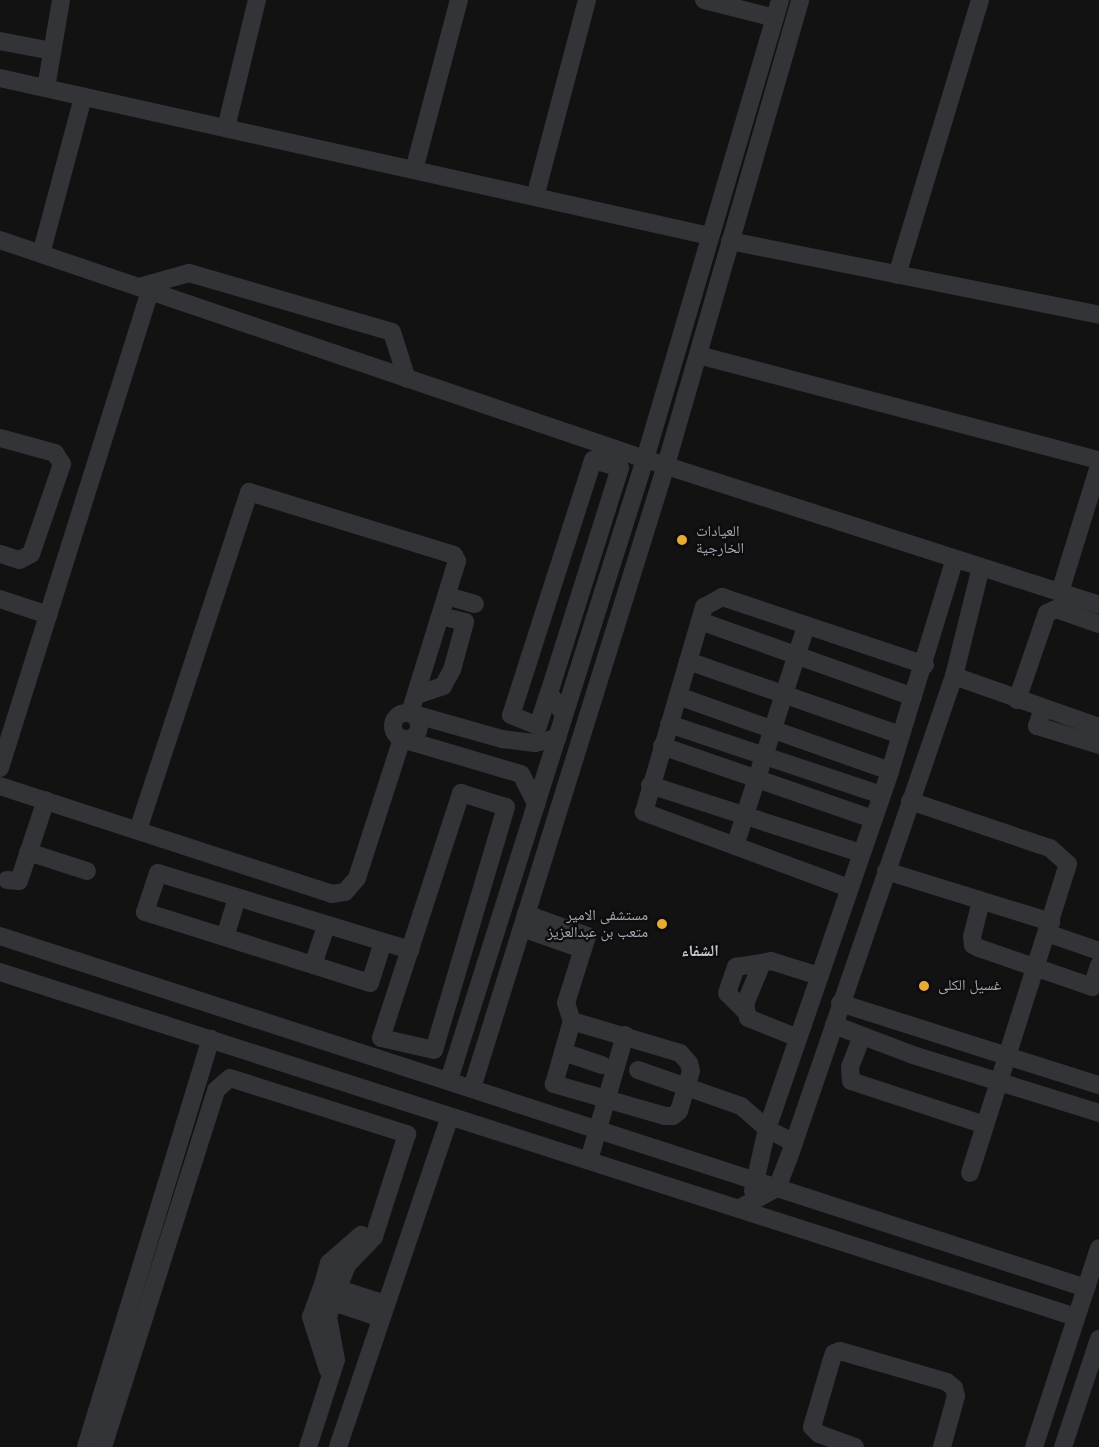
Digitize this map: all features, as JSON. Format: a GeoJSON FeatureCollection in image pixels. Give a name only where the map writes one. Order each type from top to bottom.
{"type":"FeatureCollection","features":[{"type":"Feature","properties":{"kind":"street"},"geometry":{"type":"LineString","coordinates":[[46,88],[61,0]]}},
{"type":"Feature","properties":{"kind":"street"},"geometry":{"type":"LineString","coordinates":[[226,129],[257,0]]}},
{"type":"Feature","properties":{"kind":"street"},"geometry":{"type":"LineString","coordinates":[[414,170],[459,0]]}},
{"type":"Feature","properties":{"kind":"street"},"geometry":{"type":"LineString","coordinates":[[535,197],[587,0]]}},
{"type":"Feature","properties":{"kind":"street"},"geometry":{"type":"LineString","coordinates":[[449,1080],[645,459],[777,9],[704,0]]}},
{"type":"Feature","properties":{"kind":"street"},"geometry":{"type":"LineString","coordinates":[[472,1088],[666,465],[800,0]]}},
{"type":"Feature","properties":{"kind":"street"},"geometry":{"type":"LineString","coordinates":[[897,275],[980,0]]}},
{"type":"Feature","properties":{"kind":"street"},"geometry":{"type":"LineString","coordinates":[[0,41],[52,51]]}},
{"type":"Feature","properties":{"kind":"street"},"geometry":{"type":"LineString","coordinates":[[0,78],[710,236]]}},
{"type":"Feature","properties":{"kind":"street"},"geometry":{"type":"LineString","coordinates":[[41,254],[83,96]]}},
{"type":"Feature","properties":{"kind":"street"},"geometry":{"type":"LineString","coordinates":[[0,240],[645,459],[1099,605]]}},
{"type":"Feature","properties":{"kind":"street"},"geometry":{"type":"LineString","coordinates":[[730,241],[1099,315]]}},
{"type":"Feature","properties":{"kind":"street"},"geometry":{"type":"LineString","coordinates":[[145,289],[189,273],[392,332],[407,379]]}},
{"type":"Feature","properties":{"kind":"street"},"geometry":{"type":"LineString","coordinates":[[0,768],[145,289]]}},
{"type":"Feature","properties":{"kind":"street"},"geometry":{"type":"LineString","coordinates":[[698,355],[1099,460]]}},
{"type":"Feature","properties":{"kind":"street"},"geometry":{"type":"LineString","coordinates":[[0,438],[55,453],[62,464],[31,554],[19,560],[0,554]]}},
{"type":"Feature","properties":{"kind":"street"},"geometry":{"type":"LineString","coordinates":[[593,460],[620,468],[549,693],[538,726],[511,715],[593,460]]}},
{"type":"Feature","properties":{"kind":"street"},"geometry":{"type":"LineString","coordinates":[[1060,592],[1099,466]]}},
{"type":"Feature","properties":{"kind":"street"},"geometry":{"type":"LineString","coordinates":[[138,830],[249,492],[279,506],[402,547],[454,555],[457,561],[410,713]]}},
{"type":"Feature","properties":{"kind":"street"},"geometry":{"type":"LineString","coordinates":[[608,506],[632,500]]}},
{"type":"Feature","properties":{"kind":"street"},"geometry":{"type":"LineString","coordinates":[[752,1208],[752,1179],[767,1129],[925,665],[955,559]]}},
{"type":"Feature","properties":{"kind":"street"},"geometry":{"type":"LineString","coordinates":[[752,1208],[777,1188],[794,1143],[840,1003],[954,676],[981,567]]}},
{"type":"Feature","properties":{"kind":"street"},"geometry":{"type":"LineString","coordinates":[[447,596],[475,604]]}},
{"type":"Feature","properties":{"kind":"street"},"geometry":{"type":"LineString","coordinates":[[849,888],[647,814],[644,808],[704,607],[712,599],[722,597],[925,665]]}},
{"type":"Feature","properties":{"kind":"street"},"geometry":{"type":"LineString","coordinates":[[0,599],[48,615]]}},
{"type":"Feature","properties":{"kind":"street"},"geometry":{"type":"LineString","coordinates":[[1017,700],[1047,613],[1056,609],[1099,624]]}},
{"type":"Feature","properties":{"kind":"street"},"geometry":{"type":"LineString","coordinates":[[417,695],[443,686],[452,670],[465,622],[441,616]]}},
{"type":"Feature","properties":{"kind":"street"},"geometry":{"type":"LineString","coordinates":[[700,621],[914,697]]}},
{"type":"Feature","properties":{"kind":"street"},"geometry":{"type":"LineString","coordinates":[[735,846],[806,626]]}},
{"type":"Feature","properties":{"kind":"street"},"geometry":{"type":"LineString","coordinates":[[688,661],[901,735]]}},
{"type":"Feature","properties":{"kind":"street"},"geometry":{"type":"LineString","coordinates":[[954,676],[1099,727]]}},
{"type":"Feature","properties":{"kind":"street"},"geometry":{"type":"LineString","coordinates":[[549,693],[563,713]]}},
{"type":"Feature","properties":{"kind":"street"},"geometry":{"type":"LineString","coordinates":[[678,696],[890,771]]}},
{"type":"Feature","properties":{"kind":"street"},"geometry":{"type":"LineString","coordinates":[[1044,708],[1037,726],[1099,745]]}},
{"type":"Feature","properties":{"kind":"street"},"geometry":{"type":"LineString","coordinates":[[410,713],[502,739],[535,743],[557,738]]}},
{"type":"Feature","properties":{"kind":"street"},"geometry":{"type":"LineString","coordinates":[[402,739],[413,737],[418,731],[419,722],[410,713]]}},
{"type":"Feature","properties":{"kind":"street"},"geometry":{"type":"LineString","coordinates":[[669,724],[881,795]]}},
{"type":"Feature","properties":{"kind":"street"},"geometry":{"type":"LineString","coordinates":[[0,786],[332,894],[345,892],[357,878],[402,739]]}},
{"type":"Feature","properties":{"kind":"street"},"geometry":{"type":"LineString","coordinates":[[402,739],[521,774],[536,804]]}},
{"type":"Feature","properties":{"kind":"street"},"geometry":{"type":"LineString","coordinates":[[662,746],[873,819]]}},
{"type":"Feature","properties":{"kind":"street"},"geometry":{"type":"LineString","coordinates":[[651,785],[860,853]]}},
{"type":"Feature","properties":{"kind":"street"},"geometry":{"type":"LineString","coordinates":[[461,793],[506,807],[434,1050],[381,1038],[410,950],[461,793]]}},
{"type":"Feature","properties":{"kind":"street"},"geometry":{"type":"LineString","coordinates":[[7,880],[18,881],[46,800]]}},
{"type":"Feature","properties":{"kind":"street"},"geometry":{"type":"LineString","coordinates":[[910,801],[1050,848],[1064,857],[1066,875],[970,1173]]}},
{"type":"Feature","properties":{"kind":"street"},"geometry":{"type":"LineString","coordinates":[[28,852],[87,871]]}},
{"type":"Feature","properties":{"kind":"street"},"geometry":{"type":"LineString","coordinates":[[886,871],[981,901],[1099,951]]}},
{"type":"Feature","properties":{"kind":"street"},"geometry":{"type":"LineString","coordinates":[[383,942],[370,983],[145,912],[158,873],[410,950]]}},
{"type":"Feature","properties":{"kind":"street"},"geometry":{"type":"LineString","coordinates":[[481,890],[499,893],[511,884]]}},
{"type":"Feature","properties":{"kind":"street"},"geometry":{"type":"LineString","coordinates":[[225,937],[237,898]]}},
{"type":"Feature","properties":{"kind":"street"},"geometry":{"type":"LineString","coordinates":[[981,901],[972,936],[973,945],[1092,987],[1099,965]]}},
{"type":"Feature","properties":{"kind":"street"},"geometry":{"type":"LineString","coordinates":[[501,914],[524,921],[582,949],[566,1003],[572,1021],[554,1084],[673,1116],[687,1086],[691,1071],[680,1053],[626,1035],[572,1021]]}},
{"type":"Feature","properties":{"kind":"street"},"geometry":{"type":"LineString","coordinates":[[313,965],[326,926]]}},
{"type":"Feature","properties":{"kind":"street"},"geometry":{"type":"LineString","coordinates":[[0,936],[1086,1288]]}},
{"type":"Feature","properties":{"kind":"street"},"geometry":{"type":"LineString","coordinates":[[798,1038],[755,1022],[745,1011],[762,963],[771,961],[819,976]]}},
{"type":"Feature","properties":{"kind":"street"},"geometry":{"type":"LineString","coordinates":[[0,972],[589,1160],[752,1208],[1076,1317]]}},
{"type":"Feature","properties":{"kind":"street"},"geometry":{"type":"LineString","coordinates":[[840,1003],[1099,1085]]}},
{"type":"Feature","properties":{"kind":"street"},"geometry":{"type":"LineString","coordinates":[[834,1025],[998,1082],[1099,1113]]}},
{"type":"Feature","properties":{"kind":"street"},"geometry":{"type":"LineString","coordinates":[[589,1160],[601,1129],[626,1035]]}},
{"type":"Feature","properties":{"kind":"street"},"geometry":{"type":"LineString","coordinates":[[862,1036],[850,1067],[851,1081],[985,1125]]}},
{"type":"Feature","properties":{"kind":"street"},"geometry":{"type":"LineString","coordinates":[[86,1447],[211,1040]]}},
{"type":"Feature","properties":{"kind":"street"},"geometry":{"type":"LineString","coordinates":[[563,1052],[602,1065]]}},
{"type":"Feature","properties":{"kind":"street"},"geometry":{"type":"LineString","coordinates":[[638,1070],[741,1106],[767,1129],[794,1143]]}},
{"type":"Feature","properties":{"kind":"street"},"geometry":{"type":"LineString","coordinates":[[103,1447],[216,1090],[230,1078],[407,1134],[374,1237],[347,1265],[311,1317],[331,1380],[308,1447]]}},
{"type":"Feature","properties":{"kind":"street"},"geometry":{"type":"LineString","coordinates":[[338,1447],[450,1116]]}},
{"type":"Feature","properties":{"kind":"street"},"geometry":{"type":"LineString","coordinates":[[1034,1447],[1099,1248]]}},
{"type":"Feature","properties":{"kind":"street"},"geometry":{"type":"LineString","coordinates":[[328,1293],[384,1311]]}},
{"type":"Feature","properties":{"kind":"street"},"geometry":{"type":"LineString","coordinates":[[1064,1447],[1099,1339]]}},
{"type":"Feature","properties":{"kind":"street"},"geometry":{"type":"LineString","coordinates":[[807,1447],[834,1353],[840,1351],[946,1382],[954,1388],[956,1396],[942,1447]]}},
{"type":"Feature","properties":{"kind":"street"},"geometry":{"type":"LineString","coordinates":[[813,1428],[855,1447]]}},
{"type":"Feature","properties":{"kind":"place","name":"العيادات الخارجية"},"geometry":{"type":"Point","coordinates":[682,540]}},
{"type":"Feature","properties":{"kind":"place","name":"مستشفى الامير متعب بن عبدالعزيز"},"geometry":{"type":"Point","coordinates":[662,924]}},
{"type":"Feature","properties":{"kind":"place","name":"غسيل الكلى"},"geometry":{"type":"Point","coordinates":[924,986]}},
{"type":"Feature","properties":{"kind":"district","name":"الشفاء"},"geometry":{"type":"Point","coordinates":[700,951]}}]}
